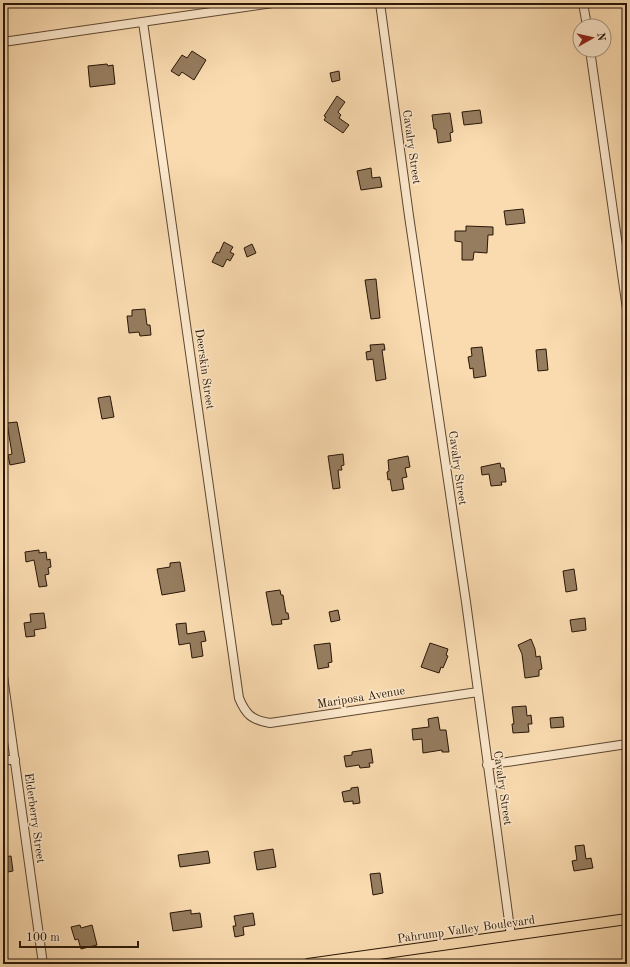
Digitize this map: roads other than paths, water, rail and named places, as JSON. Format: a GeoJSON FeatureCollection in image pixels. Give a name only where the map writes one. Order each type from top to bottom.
{"type":"FeatureCollection","features":[{"type":"Feature","properties":{"kind":"main road","name":"Pahrump Valley Boulevard"},"geometry":{"type":"LineString","coordinates":[[308,964],[627,919]]}},
{"type":"Feature","properties":{"kind":"street"},"geometry":{"type":"LineString","coordinates":[[3,42],[273,3]]}},
{"type":"Feature","properties":{"kind":"street","name":"Cavalry Street"},"geometry":{"type":"LineString","coordinates":[[380,3],[408,209],[478,692],[511,936]]}},
{"type":"Feature","properties":{"kind":"street"},"geometry":{"type":"LineString","coordinates":[[583,3],[586,18]]}},
{"type":"Feature","properties":{"kind":"street","name":"Deerskin Street"},"geometry":{"type":"LineString","coordinates":[[143,22],[239,698],[244,710],[250,716]]}},
{"type":"Feature","properties":{"kind":"street"},"geometry":{"type":"LineString","coordinates":[[591,58],[627,309]]}},
{"type":"Feature","properties":{"kind":"street","name":"Elderberry Street"},"geometry":{"type":"LineString","coordinates":[[3,676],[43,964]]}},
{"type":"Feature","properties":{"kind":"street","name":"Mariposa Avenue"},"geometry":{"type":"LineString","coordinates":[[250,716],[258,721],[270,723],[283,722],[478,692]]}},
{"type":"Feature","properties":{"kind":"street"},"geometry":{"type":"LineString","coordinates":[[487,765],[627,744]]}},
{"type":"Feature","properties":{"kind":"street"},"geometry":{"type":"LineString","coordinates":[[3,761],[15,759]]}}]}
